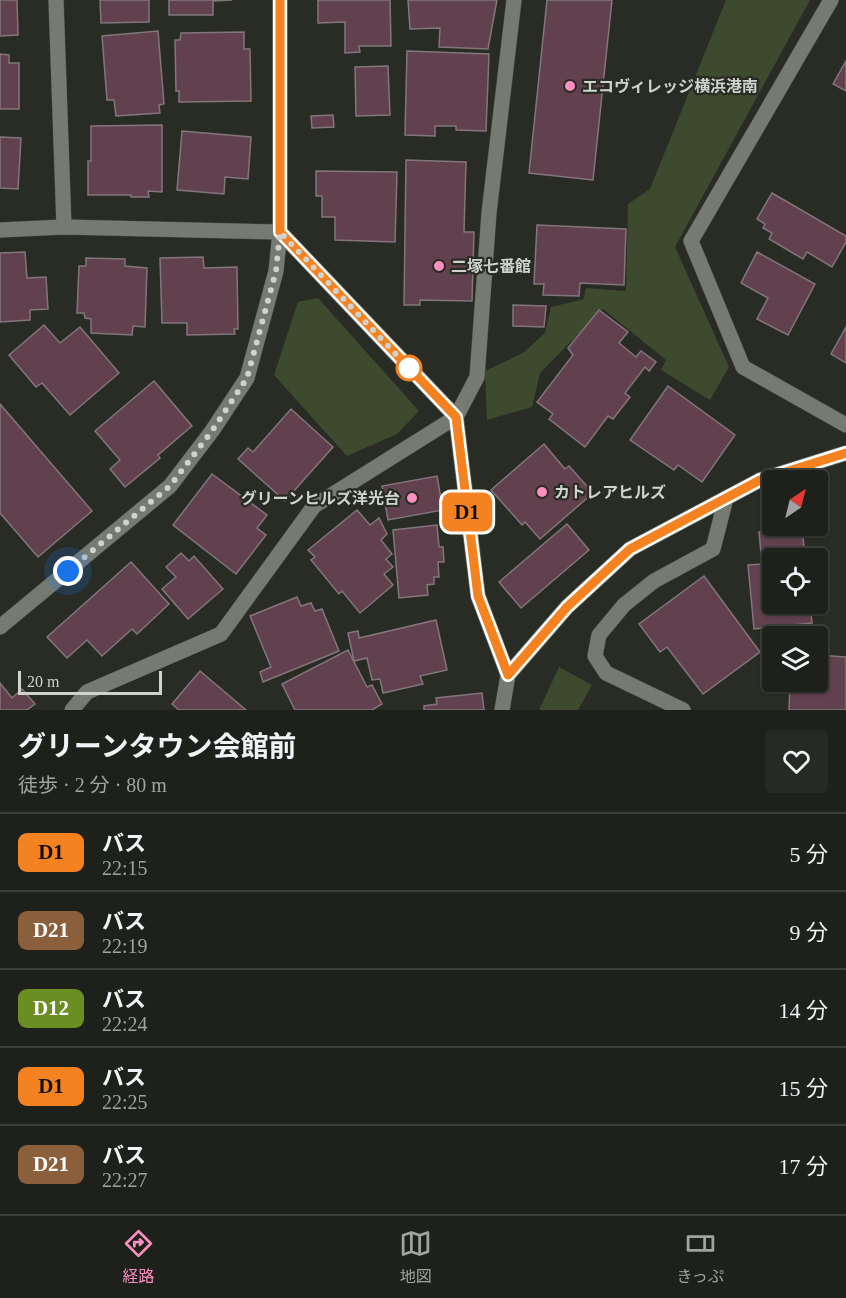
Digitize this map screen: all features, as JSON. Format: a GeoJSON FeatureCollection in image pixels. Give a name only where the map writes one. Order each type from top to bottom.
{"type":"FeatureCollection","features":[{"type":"Feature","properties":{"kind":"street"},"geometry":{"type":"LineString","coordinates":[[56,0],[64,227]]}},
{"type":"Feature","properties":{"kind":"street"},"geometry":{"type":"LineString","coordinates":[[0,627],[170,486],[212,431],[247,378],[276,271],[280,232],[280,0]]}},
{"type":"Feature","properties":{"kind":"street"},"geometry":{"type":"LineString","coordinates":[[72,710],[87,692],[221,634],[314,506],[456,417],[477,377],[489,213],[514,0]]}},
{"type":"Feature","properties":{"kind":"street"},"geometry":{"type":"LineString","coordinates":[[831,0],[691,241],[743,367],[846,425]]}},
{"type":"Feature","properties":{"kind":"street"},"geometry":{"type":"LineString","coordinates":[[0,230],[64,227],[280,232],[456,417],[478,596],[508,675],[502,710]]}},
{"type":"Feature","properties":{"kind":"street"},"geometry":{"type":"LineString","coordinates":[[508,675],[567,607],[630,549],[760,480],[846,453]]}},
{"type":"Feature","properties":{"kind":"street"},"geometry":{"type":"LineString","coordinates":[[683,710],[606,673],[595,656],[599,635],[624,605],[654,581],[714,549],[726,498]]}},
{"type":"Feature","properties":{"kind":"green space"},"geometry":{"type":"Polygon","coordinates":[[[726,0],[810,0],[675,247],[729,367],[710,400],[661,370],[666,360],[603,309],[540,373],[532,407],[487,420],[485,371],[523,353],[545,333],[551,307],[584,299],[586,288],[626,291],[628,204],[650,189],[726,0]]]}},
{"type":"Feature","properties":{"kind":"green space"},"geometry":{"type":"Polygon","coordinates":[[[318,298],[419,411],[397,434],[347,456],[274,375],[298,302],[318,298]]]}},
{"type":"Feature","properties":{"kind":"green space"},"geometry":{"type":"Polygon","coordinates":[[[559,667],[592,685],[578,710],[539,710],[559,667]]]}},
{"type":"Feature","properties":{"kind":"building"},"geometry":{"type":"Polygon","coordinates":[[[0,0],[17,0],[18,35],[0,36],[0,0]]]}},
{"type":"Feature","properties":{"kind":"building"},"geometry":{"type":"Polygon","coordinates":[[[100,0],[149,0],[149,22],[101,23],[100,0]]]}},
{"type":"Feature","properties":{"kind":"building"},"geometry":{"type":"Polygon","coordinates":[[[169,0],[232,0],[213,1],[213,15],[169,15],[169,0]]]}},
{"type":"Feature","properties":{"kind":"building"},"geometry":{"type":"Polygon","coordinates":[[[318,0],[390,0],[391,46],[359,46],[360,52],[345,53],[345,22],[318,23],[318,0]]]}},
{"type":"Feature","properties":{"kind":"building"},"geometry":{"type":"Polygon","coordinates":[[[408,0],[497,0],[488,49],[439,47],[440,28],[410,29],[408,0]]]}},
{"type":"Feature","properties":{"kind":"building","name":"エコヴィレッジ横浜港南"},"geometry":{"type":"Polygon","coordinates":[[[547,0],[612,0],[593,180],[529,173],[547,0]]]}},
{"type":"Feature","properties":{"kind":"building"},"geometry":{"type":"Polygon","coordinates":[[[158,31],[164,104],[159,105],[160,113],[116,116],[114,100],[107,100],[102,36],[158,31]]]}},
{"type":"Feature","properties":{"kind":"building"},"geometry":{"type":"Polygon","coordinates":[[[244,32],[244,49],[250,49],[251,101],[179,102],[179,91],[176,91],[175,40],[180,40],[181,33],[244,32]]]}},
{"type":"Feature","properties":{"kind":"building"},"geometry":{"type":"Polygon","coordinates":[[[407,51],[489,54],[486,131],[456,130],[456,126],[435,126],[435,136],[405,135],[407,51]]]}},
{"type":"Feature","properties":{"kind":"building"},"geometry":{"type":"Polygon","coordinates":[[[0,54],[9,55],[9,63],[19,63],[19,109],[0,109],[0,54]]]}},
{"type":"Feature","properties":{"kind":"building"},"geometry":{"type":"Polygon","coordinates":[[[846,61],[846,91],[833,84],[846,61]]]}},
{"type":"Feature","properties":{"kind":"building"},"geometry":{"type":"Polygon","coordinates":[[[388,66],[390,115],[356,116],[355,67],[388,66]]]}},
{"type":"Feature","properties":{"kind":"building"},"geometry":{"type":"Polygon","coordinates":[[[333,115],[334,127],[312,128],[311,116],[333,115]]]}},
{"type":"Feature","properties":{"kind":"building"},"geometry":{"type":"Polygon","coordinates":[[[162,125],[162,192],[148,191],[149,197],[88,195],[91,126],[162,125]]]}},
{"type":"Feature","properties":{"kind":"building"},"geometry":{"type":"Polygon","coordinates":[[[182,131],[251,137],[248,179],[225,177],[224,194],[177,190],[182,131]]]}},
{"type":"Feature","properties":{"kind":"building"},"geometry":{"type":"Polygon","coordinates":[[[0,137],[21,138],[18,189],[0,188],[0,137]]]}},
{"type":"Feature","properties":{"kind":"building","name":"二塚七番館"},"geometry":{"type":"Polygon","coordinates":[[[406,160],[466,162],[464,232],[474,232],[472,301],[420,300],[420,305],[404,305],[406,160]]]}},
{"type":"Feature","properties":{"kind":"building"},"geometry":{"type":"Polygon","coordinates":[[[316,171],[397,172],[395,242],[335,240],[335,217],[322,217],[322,196],[316,196],[316,171]]]}},
{"type":"Feature","properties":{"kind":"building"},"geometry":{"type":"Polygon","coordinates":[[[772,193],[846,236],[846,242],[832,267],[807,252],[803,259],[769,239],[772,233],[763,228],[765,224],[757,219],[772,193]]]}},
{"type":"Feature","properties":{"kind":"building"},"geometry":{"type":"Polygon","coordinates":[[[537,225],[626,229],[624,285],[580,283],[579,296],[543,295],[544,284],[534,284],[537,225]]]}},
{"type":"Feature","properties":{"kind":"building"},"geometry":{"type":"Polygon","coordinates":[[[25,252],[27,278],[46,277],[48,309],[30,310],[30,320],[0,322],[0,253],[25,252]]]}},
{"type":"Feature","properties":{"kind":"building"},"geometry":{"type":"Polygon","coordinates":[[[757,252],[815,284],[788,335],[757,319],[768,298],[741,283],[757,252]]]}},
{"type":"Feature","properties":{"kind":"building"},"geometry":{"type":"Polygon","coordinates":[[[203,257],[204,268],[237,267],[238,329],[234,329],[235,334],[187,335],[187,323],[162,323],[160,258],[203,257]]]}},
{"type":"Feature","properties":{"kind":"building"},"geometry":{"type":"Polygon","coordinates":[[[86,258],[125,259],[125,266],[147,268],[145,327],[133,326],[132,335],[91,333],[91,319],[85,318],[84,313],[77,313],[79,266],[86,266],[86,258]]]}},
{"type":"Feature","properties":{"kind":"building"},"geometry":{"type":"Polygon","coordinates":[[[513,305],[546,306],[544,327],[513,326],[513,305]]]}},
{"type":"Feature","properties":{"kind":"building"},"geometry":{"type":"Polygon","coordinates":[[[599,310],[628,332],[619,343],[636,357],[641,351],[656,362],[649,371],[645,367],[625,393],[630,397],[613,419],[608,416],[585,447],[549,419],[553,414],[537,402],[573,355],[568,348],[599,310]]]}},
{"type":"Feature","properties":{"kind":"building"},"geometry":{"type":"Polygon","coordinates":[[[44,325],[60,343],[80,327],[119,373],[70,415],[42,383],[36,387],[9,355],[44,325]]]}},
{"type":"Feature","properties":{"kind":"building"},"geometry":{"type":"Polygon","coordinates":[[[846,327],[846,363],[831,354],[846,327]]]}},
{"type":"Feature","properties":{"kind":"building"},"geometry":{"type":"Polygon","coordinates":[[[154,381],[192,426],[158,455],[160,458],[125,487],[110,469],[120,460],[95,431],[154,381]]]}},
{"type":"Feature","properties":{"kind":"building"},"geometry":{"type":"Polygon","coordinates":[[[668,386],[735,435],[702,482],[678,465],[674,470],[630,440],[668,386]]]}},
{"type":"Feature","properties":{"kind":"building"},"geometry":{"type":"Polygon","coordinates":[[[0,404],[92,511],[38,557],[0,513],[0,404]]]}},
{"type":"Feature","properties":{"kind":"building"},"geometry":{"type":"Polygon","coordinates":[[[291,409],[333,447],[285,501],[238,459],[248,448],[253,452],[291,409]]]}},
{"type":"Feature","properties":{"kind":"building","name":"カトレアヒルズ"},"geometry":{"type":"Polygon","coordinates":[[[544,444],[565,469],[569,466],[593,493],[540,539],[525,522],[522,525],[491,490],[544,444]]]}},
{"type":"Feature","properties":{"kind":"building"},"geometry":{"type":"Polygon","coordinates":[[[212,474],[267,515],[257,528],[266,535],[236,574],[173,525],[212,474]]]}},
{"type":"Feature","properties":{"kind":"building","name":"グリーンヒルズ洋光台"},"geometry":{"type":"Polygon","coordinates":[[[437,476],[443,510],[388,520],[382,486],[437,476]]]}},
{"type":"Feature","properties":{"kind":"building"},"geometry":{"type":"Polygon","coordinates":[[[357,510],[370,525],[379,518],[387,534],[381,540],[392,554],[386,559],[393,567],[384,574],[393,585],[360,613],[342,591],[339,594],[311,560],[315,557],[308,550],[357,510]]]}},
{"type":"Feature","properties":{"kind":"building"},"geometry":{"type":"Polygon","coordinates":[[[567,524],[589,550],[521,608],[499,582],[567,524]]]}},
{"type":"Feature","properties":{"kind":"building"},"geometry":{"type":"Polygon","coordinates":[[[437,525],[439,547],[443,547],[444,562],[438,562],[439,577],[434,577],[434,584],[427,585],[428,595],[399,598],[393,530],[437,525]]]}},
{"type":"Feature","properties":{"kind":"building"},"geometry":{"type":"Polygon","coordinates":[[[759,532],[762,532],[762,536],[803,536],[804,548],[762,548],[762,564],[759,532]]]}},
{"type":"Feature","properties":{"kind":"building"},"geometry":{"type":"Polygon","coordinates":[[[181,553],[189,561],[194,556],[223,589],[188,619],[162,589],[176,577],[166,567],[181,553]]]}},
{"type":"Feature","properties":{"kind":"building"},"geometry":{"type":"Polygon","coordinates":[[[131,562],[169,604],[137,634],[132,629],[102,656],[87,640],[67,658],[47,637],[131,562]]]}},
{"type":"Feature","properties":{"kind":"building"},"geometry":{"type":"Polygon","coordinates":[[[762,564],[762,614],[811,614],[812,623],[762,626],[762,628],[754,629],[748,565],[762,564]]]}},
{"type":"Feature","properties":{"kind":"building"},"geometry":{"type":"Polygon","coordinates":[[[704,576],[760,652],[703,694],[667,647],[660,652],[639,624],[704,576]]]}},
{"type":"Feature","properties":{"kind":"building"},"geometry":{"type":"Polygon","coordinates":[[[297,597],[301,606],[311,603],[315,611],[322,609],[339,651],[263,682],[260,672],[271,667],[250,616],[297,597]]]}},
{"type":"Feature","properties":{"kind":"building"},"geometry":{"type":"Polygon","coordinates":[[[436,620],[447,670],[420,676],[423,684],[383,693],[380,679],[372,680],[367,658],[354,661],[348,633],[358,631],[359,638],[436,620]]]}},
{"type":"Feature","properties":{"kind":"building"},"geometry":{"type":"Polygon","coordinates":[[[348,650],[367,687],[372,685],[382,704],[372,710],[295,710],[282,684],[348,650]]]}},
{"type":"Feature","properties":{"kind":"building"},"geometry":{"type":"Polygon","coordinates":[[[828,656],[846,657],[846,710],[789,710],[790,692],[828,692],[828,656]]]}},
{"type":"Feature","properties":{"kind":"building"},"geometry":{"type":"Polygon","coordinates":[[[200,671],[246,710],[179,710],[172,704],[200,671]]]}},
{"type":"Feature","properties":{"kind":"building"},"geometry":{"type":"Polygon","coordinates":[[[0,683],[12,698],[22,689],[35,704],[27,710],[0,710],[0,683]]]}},
{"type":"Feature","properties":{"kind":"building"},"geometry":{"type":"Polygon","coordinates":[[[482,693],[484,710],[424,710],[424,706],[437,704],[436,698],[482,693]]]}},
{"type":"Feature","properties":{"kind":"bus line","name":"D1"},"geometry":{"type":"LineString","coordinates":[[280,0],[280,232],[456,417],[478,596],[508,675],[567,607],[630,549],[760,480],[846,453]]}},
{"type":"Feature","properties":{"kind":"place","name":"エコヴィレッジ横浜港南"},"geometry":{"type":"Point","coordinates":[570,86]}},
{"type":"Feature","properties":{"kind":"place","name":"二塚七番館"},"geometry":{"type":"Point","coordinates":[439,266]}},
{"type":"Feature","properties":{"kind":"place","name":"カトレアヒルズ"},"geometry":{"type":"Point","coordinates":[542,492]}},
{"type":"Feature","properties":{"kind":"place","name":"グリーンヒルズ洋光台"},"geometry":{"type":"Point","coordinates":[412,498]}},
{"type":"Feature","properties":{"kind":"route"},"geometry":{"type":"LineString","coordinates":[[68,571],[170,486],[212,431],[247,378],[276,271],[280,232],[409,368]]}}]}
